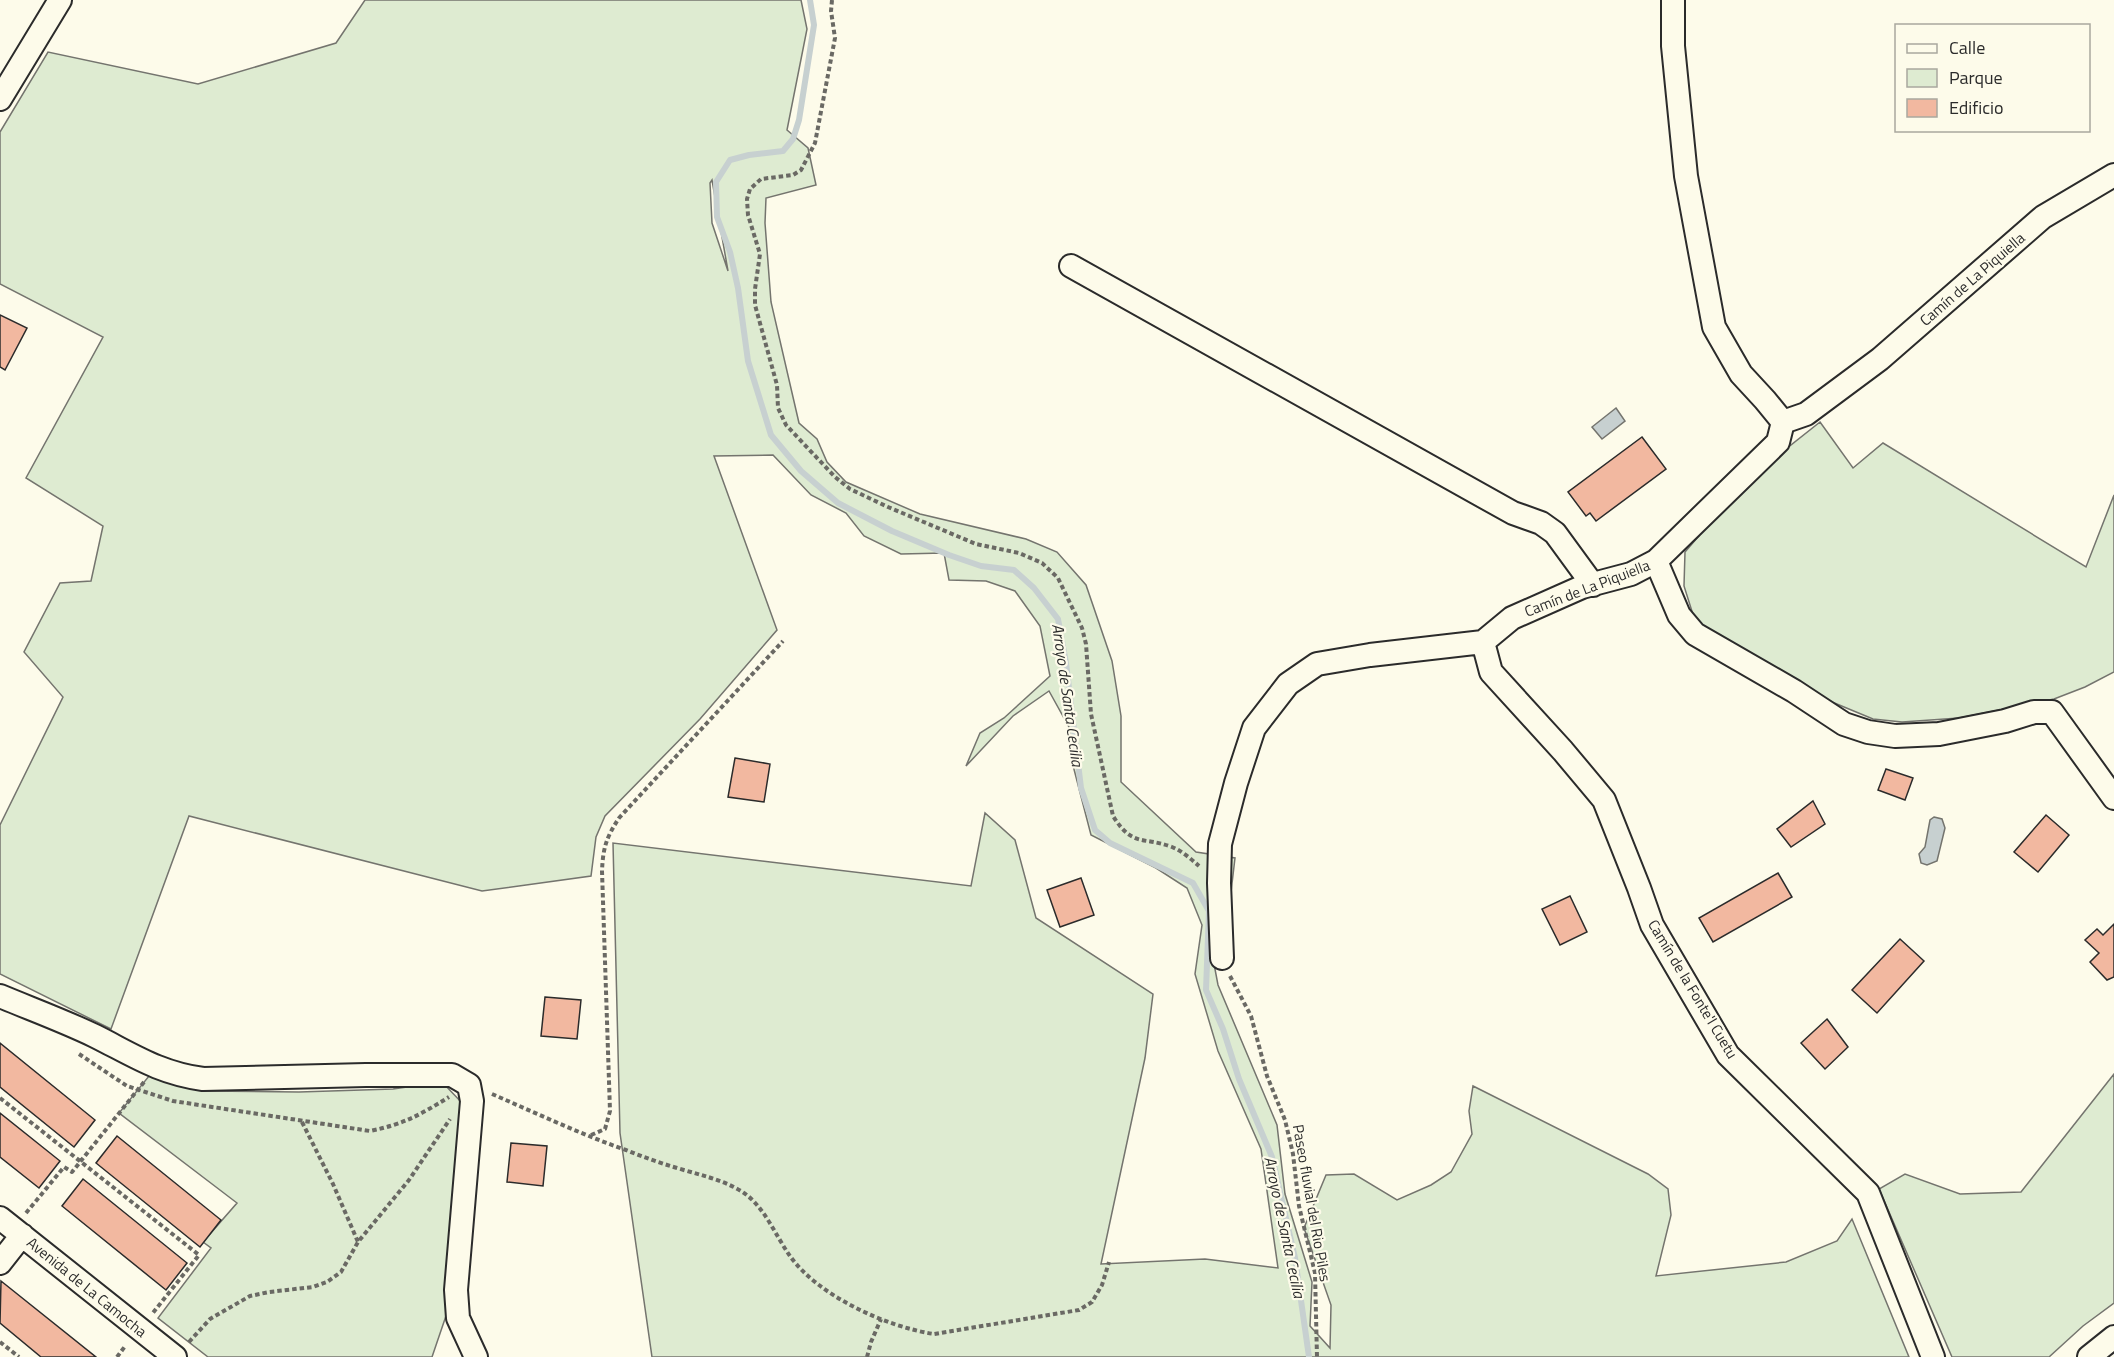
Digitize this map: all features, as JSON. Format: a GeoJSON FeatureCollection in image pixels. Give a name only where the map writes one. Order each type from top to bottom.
{"type":"FeatureCollection","features":[{"type":"Feature","properties":{"kind":"street"},"geometry":{"type":"LineString","coordinates":[[0,99],[60,0]]}},
{"type":"Feature","properties":{"kind":"street"},"geometry":{"type":"LineString","coordinates":[[1673,0],[1673,46],[1686,176],[1714,327],[1741,374],[1783,423]]}},
{"type":"Feature","properties":{"kind":"street","name":"Camín de La Piquiella"},"geometry":{"type":"LineString","coordinates":[[1483,642],[1512,618],[1593,585],[1631,574],[1656,561],[1778,442],[1783,423],[1806,414],[1880,359],[2043,217],[2114,175]]}},
{"type":"Feature","properties":{"kind":"street"},"geometry":{"type":"LineString","coordinates":[[1071,266],[1513,513],[1540,523],[1555,533],[1593,585]]}},
{"type":"Feature","properties":{"kind":"street"},"geometry":{"type":"LineString","coordinates":[[1656,561],[1679,615],[1695,634],[1794,691],[1844,724],[1868,732],[1895,736],[1939,734],[2005,721],[2034,712],[2052,712],[2114,798]]}},
{"type":"Feature","properties":{"kind":"street"},"geometry":{"type":"LineString","coordinates":[[1222,958],[1220,844],[1236,783],[1254,728],[1288,684],[1317,664],[1370,655],[1483,642]]}},
{"type":"Feature","properties":{"kind":"street","name":"Camín de la Fonte'l Cuetu"},"geometry":{"type":"LineString","coordinates":[[1483,642],[1491,672],[1571,759],[1604,800],[1640,888],[1652,925],[1728,1054],[1868,1193],[1934,1357]]}},
{"type":"Feature","properties":{"kind":"street"},"geometry":{"type":"LineString","coordinates":[[0,996],[94,1036],[156,1068],[178,1076],[203,1079],[428,1075],[452,1076],[469,1084],[472,1101],[456,1290],[458,1318],[476,1357]]}},
{"type":"Feature","properties":{"kind":"street","name":"Avenida de La Camocha"},"geometry":{"type":"LineString","coordinates":[[0,1218],[23,1225],[181,1350]]}},
{"type":"Feature","properties":{"kind":"street"},"geometry":{"type":"LineString","coordinates":[[0,1263],[23,1225]]}},
{"type":"Feature","properties":{"kind":"street"},"geometry":{"type":"LineString","coordinates":[[2089,1357],[2114,1337]]}},
{"type":"Feature","properties":{"kind":"path"},"geometry":{"type":"LineString","coordinates":[[832,0],[831,11],[836,38],[812,151],[801,170],[793,175],[761,179],[750,189],[747,199],[748,215],[760,254],[755,305],[777,385],[778,408],[786,425],[835,477],[850,489],[976,544],[1019,553],[1042,563],[1058,578],[1082,628],[1086,644],[1091,714],[1113,816],[1119,826],[1137,840],[1172,847],[1189,857],[1219,883]]}},
{"type":"Feature","properties":{"kind":"path"},"geometry":{"type":"LineString","coordinates":[[590,1136],[605,1129],[610,1111],[602,871],[603,850],[609,834],[619,818],[783,641]]}},
{"type":"Feature","properties":{"kind":"path","name":"Paseo fluvial del Rio Piles"},"geometry":{"type":"LineString","coordinates":[[1222,958],[1251,1016],[1267,1076],[1285,1120],[1293,1154],[1299,1206],[1315,1273],[1317,1355]]}},
{"type":"Feature","properties":{"kind":"path"},"geometry":{"type":"LineString","coordinates":[[23,1225],[64,1167],[72,1172],[156,1068]]}},
{"type":"Feature","properties":{"kind":"path"},"geometry":{"type":"LineString","coordinates":[[469,1084],[590,1136],[676,1168],[717,1179],[743,1193],[761,1211],[806,1276],[827,1292],[881,1319],[911,1330],[934,1334],[1078,1310],[1092,1302],[1102,1285],[1109,1262]]}},
{"type":"Feature","properties":{"kind":"path"},"geometry":{"type":"LineString","coordinates":[[0,1098],[199,1255],[151,1316]]}},
{"type":"Feature","properties":{"kind":"path"},"geometry":{"type":"LineString","coordinates":[[181,1350],[210,1320],[250,1296],[314,1287],[327,1282],[340,1272],[358,1242],[409,1180],[454,1114]]}},
{"type":"Feature","properties":{"kind":"path"},"geometry":{"type":"LineString","coordinates":[[302,1122],[333,1184],[358,1242]]}},
{"type":"Feature","properties":{"kind":"path"},"geometry":{"type":"LineString","coordinates":[[867,1357],[881,1319]]}},
{"type":"Feature","properties":{"kind":"path"},"geometry":{"type":"LineString","coordinates":[[0,1342],[18,1357]]}},
{"type":"Feature","properties":{"kind":"path"},"geometry":{"type":"LineString","coordinates":[[117,1357],[127,1344]]}},
{"type":"Feature","properties":{"kind":"green space"},"geometry":{"type":"Polygon","coordinates":[[[365,0],[801,0],[807,29],[787,130],[808,148],[816,185],[766,198],[765,223],[771,302],[799,423],[817,439],[827,462],[846,482],[920,514],[1026,539],[1057,552],[1086,585],[1112,661],[1121,716],[1121,782],[1196,852],[1235,858],[1231,892],[1211,948],[1218,985],[1277,1125],[1285,1194],[1312,1282],[1310,1326],[1330,1348],[1331,1305],[1304,1228],[1326,1175],[1354,1174],[1397,1200],[1431,1185],[1451,1172],[1472,1134],[1469,1111],[1473,1086],[1648,1174],[1668,1189],[1671,1215],[1656,1276],[1786,1262],[1837,1241],[1852,1219],[1909,1357],[652,1357],[620,1133],[613,843],[971,886],[985,813],[1015,840],[1036,918],[1153,994],[1145,1058],[1101,1264],[1205,1259],[1278,1268],[1261,1149],[1218,1051],[1195,974],[1202,925],[1187,888],[1156,868],[1091,835],[1069,750],[1070,729],[1049,691],[1013,716],[966,766],[980,733],[1004,718],[1050,676],[1040,626],[1015,591],[986,581],[949,580],[944,553],[901,554],[864,536],[846,513],[811,495],[773,455],[714,456],[777,630],[700,719],[605,816],[596,837],[591,876],[482,891],[189,816],[111,1029],[0,974],[0,825],[63,697],[24,652],[60,583],[91,581],[103,526],[26,478],[103,337],[0,284],[0,132],[48,52],[198,84],[336,43],[365,0]],[[712,180],[710,183],[712,223],[728,271],[712,180]]]}},
{"type":"Feature","properties":{"kind":"green space"},"geometry":{"type":"Polygon","coordinates":[[[1820,422],[1853,468],[1883,443],[2086,567],[2114,495],[2114,672],[2054,699],[1959,718],[1902,722],[1873,719],[1832,702],[1695,621],[1684,586],[1685,552],[1748,479],[1820,422]]]}},
{"type":"Feature","properties":{"kind":"green space"},"geometry":{"type":"Polygon","coordinates":[[[2114,1074],[2114,1303],[2083,1326],[2049,1357],[1952,1357],[1879,1189],[1905,1174],[1960,1194],[2021,1192],[2114,1074]]]}},
{"type":"Feature","properties":{"kind":"green space"},"geometry":{"type":"Polygon","coordinates":[[[149,1076],[205,1091],[299,1092],[393,1089],[442,1082],[466,1107],[449,1307],[432,1357],[208,1357],[158,1318],[211,1248],[203,1242],[237,1203],[119,1113],[149,1076]]]}},
{"type":"Feature","properties":{"kind":"shaded area"},"geometry":{"type":"Polygon","coordinates":[[[1616,408],[1625,421],[1602,439],[1592,427],[1616,408]]]}},
{"type":"Feature","properties":{"kind":"shaded area"},"geometry":{"type":"Polygon","coordinates":[[[1934,817],[1942,819],[1945,828],[1937,861],[1927,865],[1921,863],[1919,854],[1925,847],[1930,820],[1934,817]]]}},
{"type":"Feature","properties":{"kind":"building"},"geometry":{"type":"Polygon","coordinates":[[[0,315],[27,328],[5,370],[0,367],[0,315]]]}},
{"type":"Feature","properties":{"kind":"building"},"geometry":{"type":"Polygon","coordinates":[[[1642,437],[1666,469],[1596,521],[1590,513],[1586,516],[1568,492],[1642,437]]]}},
{"type":"Feature","properties":{"kind":"building"},"geometry":{"type":"Polygon","coordinates":[[[735,758],[770,764],[764,802],[728,797],[735,758]]]}},
{"type":"Feature","properties":{"kind":"building"},"geometry":{"type":"Polygon","coordinates":[[[1886,769],[1913,778],[1905,800],[1878,790],[1886,769]]]}},
{"type":"Feature","properties":{"kind":"building"},"geometry":{"type":"Polygon","coordinates":[[[1813,801],[1825,824],[1791,847],[1777,829],[1813,801]]]}},
{"type":"Feature","properties":{"kind":"building"},"geometry":{"type":"Polygon","coordinates":[[[2046,815],[2069,835],[2038,872],[2014,852],[2046,815]]]}},
{"type":"Feature","properties":{"kind":"building"},"geometry":{"type":"Polygon","coordinates":[[[1778,873],[1792,897],[1713,942],[1699,918],[1778,873]]]}},
{"type":"Feature","properties":{"kind":"building"},"geometry":{"type":"Polygon","coordinates":[[[1081,878],[1094,915],[1060,927],[1047,890],[1081,878]]]}},
{"type":"Feature","properties":{"kind":"building"},"geometry":{"type":"Polygon","coordinates":[[[1570,896],[1587,932],[1560,945],[1542,909],[1570,896]]]}},
{"type":"Feature","properties":{"kind":"building"},"geometry":{"type":"Polygon","coordinates":[[[2114,924],[2114,977],[2107,980],[2090,962],[2099,953],[2085,940],[2097,929],[2103,935],[2114,924]]]}},
{"type":"Feature","properties":{"kind":"building"},"geometry":{"type":"Polygon","coordinates":[[[1900,939],[1924,961],[1877,1013],[1852,990],[1900,939]]]}},
{"type":"Feature","properties":{"kind":"building"},"geometry":{"type":"Polygon","coordinates":[[[545,997],[581,1000],[577,1039],[541,1036],[545,997]]]}},
{"type":"Feature","properties":{"kind":"building"},"geometry":{"type":"Polygon","coordinates":[[[1827,1019],[1848,1047],[1825,1069],[1801,1043],[1827,1019]]]}},
{"type":"Feature","properties":{"kind":"building"},"geometry":{"type":"Polygon","coordinates":[[[0,1043],[95,1120],[74,1147],[0,1087],[0,1043]]]}},
{"type":"Feature","properties":{"kind":"building"},"geometry":{"type":"Polygon","coordinates":[[[0,1113],[60,1161],[39,1188],[0,1157],[0,1113]]]}},
{"type":"Feature","properties":{"kind":"building"},"geometry":{"type":"Polygon","coordinates":[[[117,1136],[221,1220],[200,1247],[96,1163],[117,1136]]]}},
{"type":"Feature","properties":{"kind":"building"},"geometry":{"type":"Polygon","coordinates":[[[511,1143],[547,1146],[543,1186],[507,1182],[511,1143]]]}},
{"type":"Feature","properties":{"kind":"building"},"geometry":{"type":"Polygon","coordinates":[[[83,1179],[187,1263],[166,1290],[62,1206],[83,1179]]]}},
{"type":"Feature","properties":{"kind":"building"},"geometry":{"type":"Polygon","coordinates":[[[1,1281],[96,1357],[41,1357],[0,1323],[1,1281]]]}},
{"type":"Feature","properties":{"kind":"waterway","name":"Arroyo de Santa Cecilia"},"geometry":{"type":"LineString","coordinates":[[810,0],[814,25],[799,120],[793,139],[783,151],[730,160],[716,182],[717,217],[730,252],[738,288],[748,361],[771,435],[801,471],[838,503],[892,531],[949,555],[981,566],[1014,570],[1034,588],[1058,619],[1066,663],[1081,788],[1095,830],[1110,843],[1193,883],[1209,911],[1206,990],[1223,1029],[1239,1079],[1272,1157],[1295,1258],[1309,1357]]}}]}
